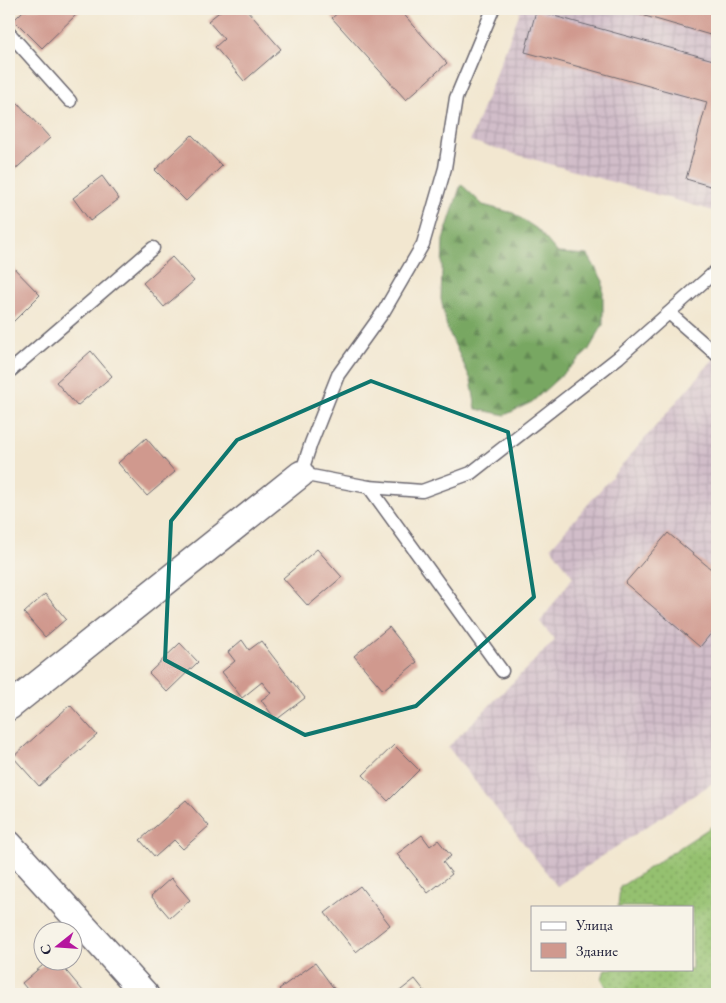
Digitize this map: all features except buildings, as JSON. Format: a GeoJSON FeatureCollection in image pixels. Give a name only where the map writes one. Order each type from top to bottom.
{"type":"FeatureCollection","features":[{"type":"Feature","properties":{"kind":"street"},"geometry":{"type":"LineString","coordinates":[[9,706],[302,474]]}},
{"type":"Feature","properties":{"kind":"street"},"geometry":{"type":"LineString","coordinates":[[9,844],[146,994]]}},
{"type":"Feature","properties":{"kind":"lane"},"geometry":{"type":"LineString","coordinates":[[493,9],[456,98],[445,168],[423,244],[384,311],[338,375],[311,443],[302,474],[369,487],[422,491],[471,473],[620,357],[717,270]]}},
{"type":"Feature","properties":{"kind":"lane"},"geometry":{"type":"LineString","coordinates":[[9,34],[70,101]]}},
{"type":"Feature","properties":{"kind":"lane"},"geometry":{"type":"LineString","coordinates":[[9,372],[153,248]]}},
{"type":"Feature","properties":{"kind":"lane"},"geometry":{"type":"LineString","coordinates":[[669,313],[717,355]]}},
{"type":"Feature","properties":{"kind":"lane"},"geometry":{"type":"LineString","coordinates":[[369,487],[502,671]]}},
{"type":"Feature","properties":{"kind":"highlighted area"},"geometry":{"type":"Polygon","coordinates":[[[371,381],[508,432],[534,597],[416,706],[305,735],[165,660],[171,521],[237,440],[371,381]]]}},
{"type":"Feature","properties":{"kind":"shaded area"},"geometry":{"type":"Polygon","coordinates":[[[521,9],[717,9],[717,212],[470,141],[521,9]]]}},
{"type":"Feature","properties":{"kind":"shaded area"},"geometry":{"type":"Polygon","coordinates":[[[717,355],[717,780],[557,886],[448,747],[555,640],[540,622],[573,577],[551,547],[717,355]]]}},
{"type":"Feature","properties":{"kind":"green space"},"geometry":{"type":"Polygon","coordinates":[[[461,184],[483,205],[513,213],[537,229],[558,253],[588,255],[603,281],[603,325],[588,351],[532,402],[505,415],[476,409],[471,380],[447,328],[441,299],[443,240],[461,184]]]}},
{"type":"Feature","properties":{"kind":"green space"},"geometry":{"type":"Polygon","coordinates":[[[717,823],[717,994],[610,994],[602,979],[605,970],[694,970],[694,906],[618,906],[620,887],[717,823]]]}}]}
